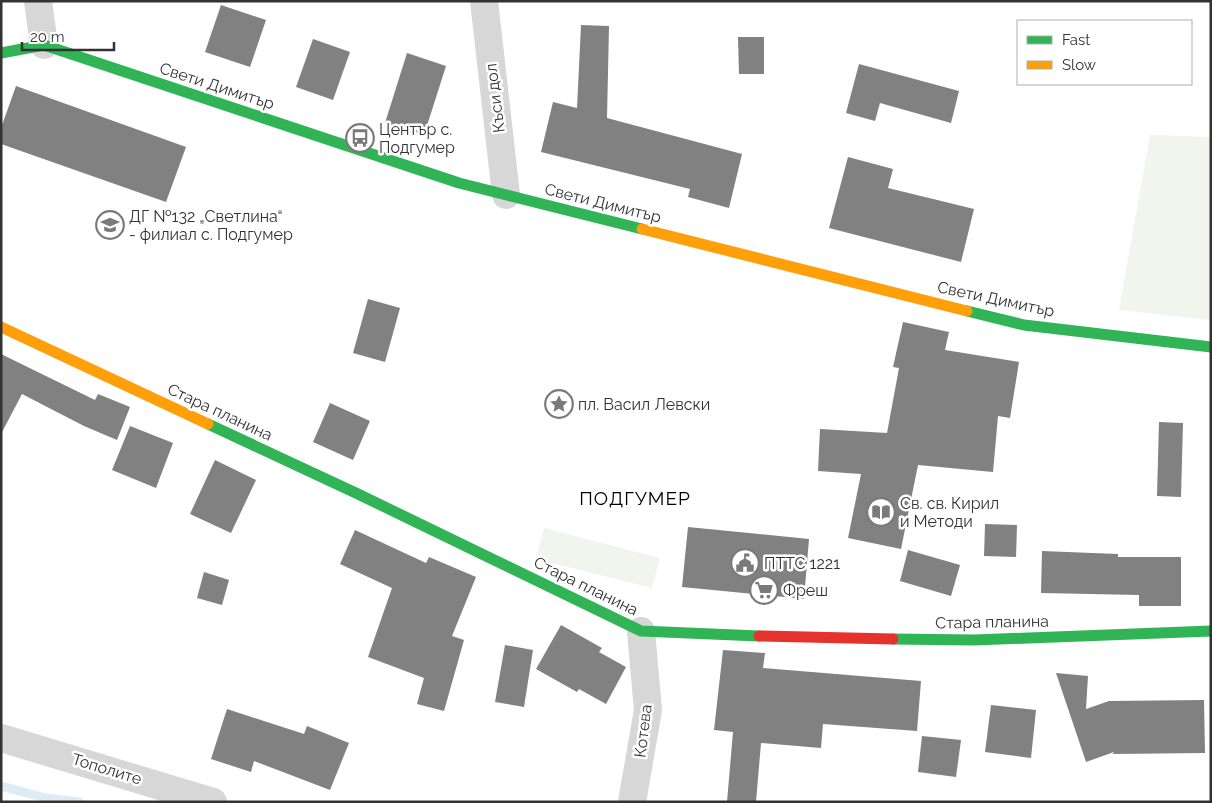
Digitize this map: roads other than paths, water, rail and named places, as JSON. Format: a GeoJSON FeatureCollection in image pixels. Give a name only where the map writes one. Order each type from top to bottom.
{"type":"FeatureCollection","features":[{"type":"Feature","properties":{"kind":"street"},"geometry":{"type":"LineString","coordinates":[[38,1],[44,45]]}},
{"type":"Feature","properties":{"kind":"street","name":"Къси дол"},"geometry":{"type":"LineString","coordinates":[[484,1],[506,195]]}},
{"type":"Feature","properties":{"kind":"street","name":"Свети Димитър"},"geometry":{"type":"LineString","coordinates":[[1,53],[44,45],[450,180],[1024,325],[1211,347]]}},
{"type":"Feature","properties":{"kind":"street","name":"Стара планина"},"geometry":{"type":"LineString","coordinates":[[1,328],[358,494],[641,630],[753,636],[974,640],[1211,631]]}},
{"type":"Feature","properties":{"kind":"street","name":"Котева"},"geometry":{"type":"LineString","coordinates":[[632,802],[648,710],[641,630]]}},
{"type":"Feature","properties":{"kind":"street","name":"Тополите"},"geometry":{"type":"LineString","coordinates":[[1,738],[213,802]]}},
{"type":"Feature","properties":{"kind":"waterway"},"geometry":{"type":"LineString","coordinates":[[1,786],[46,798],[79,802]]}},
{"type":"Feature","properties":{"kind":"place","name":"Център с. Подгумер"},"geometry":{"type":"Point","coordinates":[360,138]}},
{"type":"Feature","properties":{"kind":"place","name":"ДГ №132 „Светлина“ - филиал с. Подгумер"},"geometry":{"type":"Point","coordinates":[110,225]}},
{"type":"Feature","properties":{"kind":"place","name":"пл. Васил Левски"},"geometry":{"type":"Point","coordinates":[559,404]}},
{"type":"Feature","properties":{"kind":"place","name":"Св. св. Кирил и Методи"},"geometry":{"type":"Point","coordinates":[881,512]}},
{"type":"Feature","properties":{"kind":"place","name":"ПТТС 1221"},"geometry":{"type":"Point","coordinates":[745,563]}},
{"type":"Feature","properties":{"kind":"place","name":"Фреш"},"geometry":{"type":"Point","coordinates":[764,590]}},
{"type":"Feature","properties":{"kind":"district","name":"ПОДГУМЕР"},"geometry":{"type":"Point","coordinates":[635,498]}}]}
